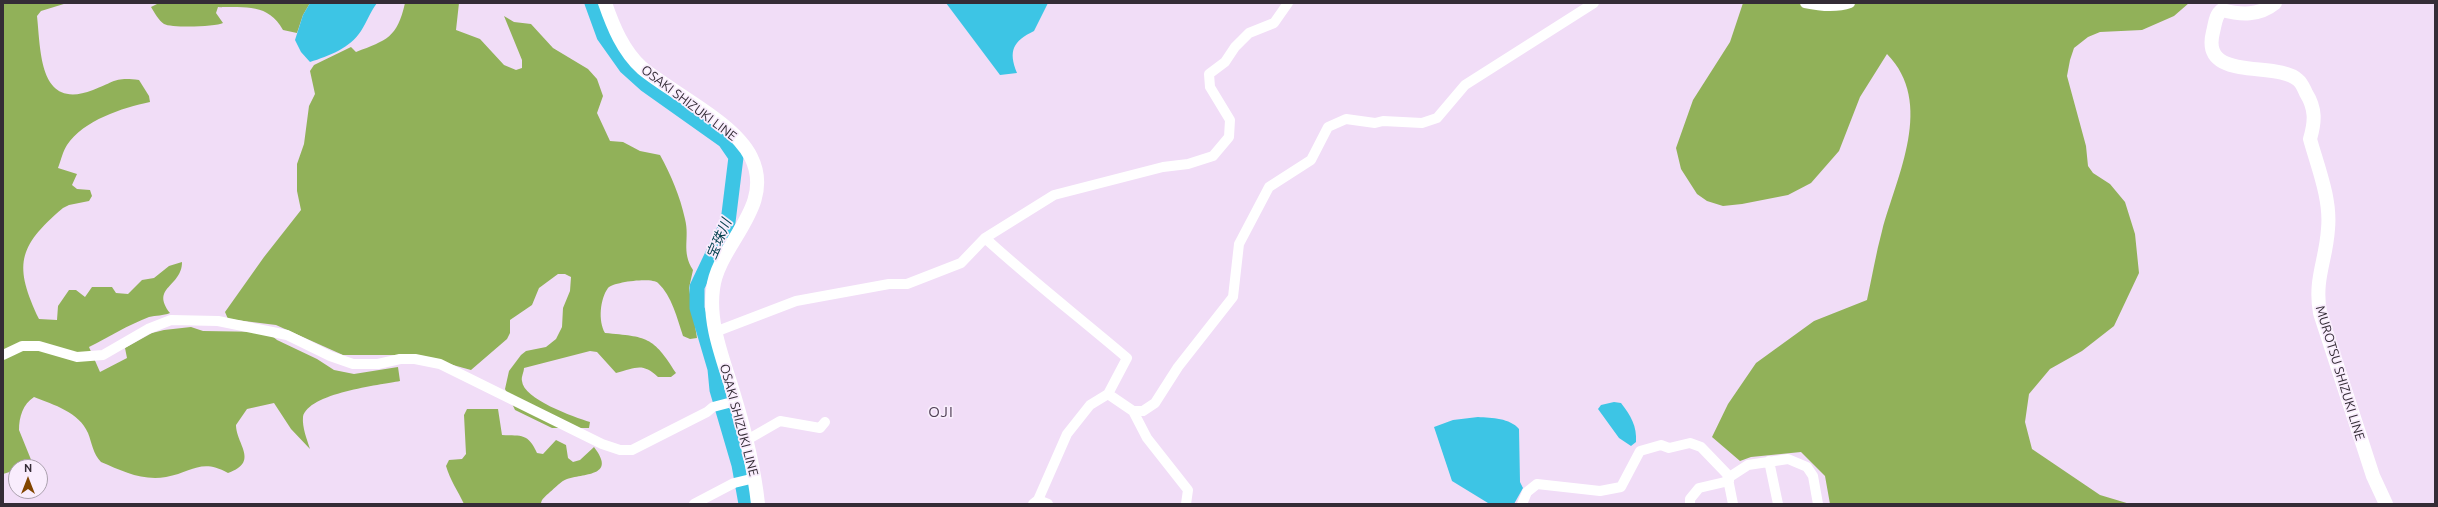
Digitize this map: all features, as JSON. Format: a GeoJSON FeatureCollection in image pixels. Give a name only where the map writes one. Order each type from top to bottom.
{"type":"FeatureCollection","features":[{"type":"Feature","properties":{"kind":"main road","name":"OSAKI SHIZUKI LINE"},"geometry":{"type":"LineString","coordinates":[[605,3],[614,29],[627,50],[641,67],[732,134],[747,150],[754,164],[757,181],[755,201],[718,272],[713,288],[716,332],[732,403],[747,440],[752,478],[758,504]]}},
{"type":"Feature","properties":{"kind":"main road","name":"MUROTSU SHIZUKI LINE"},"geometry":{"type":"LineString","coordinates":[[2275,3],[2262,11],[2251,13],[2236,14],[2222,10],[2219,12],[2210,42],[2212,49],[2219,58],[2237,67],[2258,68],[2291,76],[2298,80],[2313,106],[2314,127],[2310,139],[2328,216],[2326,241],[2317,288],[2320,313],[2373,476],[2386,504]]}},
{"type":"Feature","properties":{"kind":"street"},"geometry":{"type":"LineString","coordinates":[[716,332],[796,301],[889,284],[907,284],[962,263],[985,238],[1054,195],[1066,190],[1163,167],[1188,164],[1213,156],[1229,137],[1230,120],[1228,113],[1210,87],[1209,74],[1225,62],[1235,47],[1249,33],[1274,23],[1288,3]]}},
{"type":"Feature","properties":{"kind":"street"},"geometry":{"type":"LineString","coordinates":[[1133,411],[1143,411],[1155,403],[1178,367],[1233,297],[1239,244],[1269,187],[1311,160],[1328,127],[1346,119],[1375,123],[1422,123],[1437,118],[1465,85],[1594,3]]}},
{"type":"Feature","properties":{"kind":"street"},"geometry":{"type":"LineString","coordinates":[[1805,3],[1818,6],[1842,6],[1850,3]]}},
{"type":"Feature","properties":{"kind":"street"},"geometry":{"type":"LineString","coordinates":[[985,238],[1023,272],[1054,295],[1127,358],[1108,394],[1090,405],[1067,434],[1036,502],[1048,504]]}},
{"type":"Feature","properties":{"kind":"street"},"geometry":{"type":"LineString","coordinates":[[3,355],[22,346],[39,346],[77,357],[103,355],[148,329],[171,320],[218,321],[287,335],[330,356],[353,364],[378,364],[400,359],[415,359],[440,364],[576,432],[620,450],[632,450],[707,412],[713,407],[732,403]]}},
{"type":"Feature","properties":{"kind":"street"},"geometry":{"type":"LineString","coordinates":[[1108,394],[1133,411],[1147,438],[1188,490],[1186,504]]}},
{"type":"Feature","properties":{"kind":"street"},"geometry":{"type":"LineString","coordinates":[[747,440],[780,421],[820,428],[825,422]]}},
{"type":"Feature","properties":{"kind":"street"},"geometry":{"type":"LineString","coordinates":[[1522,504],[1527,492],[1537,484],[1600,491],[1621,487],[1640,451],[1661,445],[1669,448],[1690,443],[1701,447],[1727,474],[1733,504]]}},
{"type":"Feature","properties":{"kind":"street"},"geometry":{"type":"LineString","coordinates":[[1690,504],[1690,499],[1699,488],[1728,480],[1748,465],[1788,459],[1807,467],[1813,476],[1818,504]]}},
{"type":"Feature","properties":{"kind":"street"},"geometry":{"type":"LineString","coordinates":[[1769,461],[1778,504]]}},
{"type":"Feature","properties":{"kind":"street"},"geometry":{"type":"LineString","coordinates":[[694,504],[734,483],[752,478]]}},
{"type":"Feature","properties":{"kind":"green space"},"geometry":{"type":"Polygon","coordinates":[[[3,3],[67,3],[41,11],[37,16],[42,61],[46,74],[53,85],[62,92],[75,94],[93,90],[119,80],[139,80],[149,96],[150,102],[104,116],[74,136],[67,145],[58,168],[77,174],[72,185],[77,189],[90,190],[92,196],[89,201],[69,205],[63,208],[36,234],[29,246],[24,258],[23,271],[31,301],[39,319],[57,320],[58,306],[69,290],[76,290],[85,297],[92,287],[112,287],[116,293],[128,294],[142,280],[154,278],[169,266],[182,262],[181,270],[168,287],[163,298],[170,313],[141,320],[89,347],[100,372],[127,358],[125,348],[152,333],[191,327],[203,331],[267,332],[277,340],[317,359],[334,370],[354,374],[398,367],[400,381],[346,392],[317,402],[308,409],[303,417],[303,425],[310,449],[291,429],[274,403],[247,409],[236,425],[245,458],[243,464],[238,469],[228,473],[219,469],[204,466],[175,475],[157,478],[149,478],[132,474],[101,462],[94,452],[88,433],[79,420],[58,406],[34,397],[27,403],[22,411],[19,430],[31,459],[8,459],[8,472],[3,474],[3,3]]]}},
{"type":"Feature","properties":{"kind":"green space"},"geometry":{"type":"Polygon","coordinates":[[[159,3],[310,3],[303,15],[297,33],[283,30],[277,21],[263,11],[247,8],[218,7],[216,13],[223,23],[219,24],[194,26],[168,25],[160,21],[151,7],[159,3]]]}},
{"type":"Feature","properties":{"kind":"green space"},"geometry":{"type":"Polygon","coordinates":[[[405,3],[459,3],[456,30],[480,39],[504,65],[516,70],[522,68],[522,60],[504,16],[514,22],[531,24],[553,48],[588,69],[597,79],[603,96],[597,113],[610,141],[623,142],[640,151],[660,155],[678,194],[687,233],[687,257],[693,270],[689,288],[697,338],[690,339],[683,336],[667,294],[658,283],[654,281],[641,280],[611,286],[605,293],[601,310],[601,322],[605,333],[631,336],[648,341],[655,345],[676,373],[671,377],[658,377],[648,369],[634,368],[616,373],[597,352],[590,351],[524,368],[522,381],[525,388],[531,394],[550,406],[590,422],[589,428],[552,428],[515,410],[505,389],[509,371],[521,355],[526,351],[546,347],[556,339],[562,327],[563,308],[570,291],[571,277],[565,274],[558,274],[539,288],[532,305],[510,320],[510,333],[507,339],[471,370],[417,355],[343,355],[276,325],[228,319],[225,312],[264,257],[301,210],[297,191],[297,164],[304,144],[309,106],[315,94],[310,71],[314,65],[351,47],[356,52],[376,44],[389,36],[398,24],[405,3]]]}},
{"type":"Feature","properties":{"kind":"green space"},"geometry":{"type":"Polygon","coordinates":[[[1743,3],[2189,3],[2174,16],[2142,30],[2100,32],[2088,37],[2074,48],[2067,76],[2086,146],[2088,166],[2093,173],[2110,184],[2125,202],[2135,234],[2139,273],[2114,326],[2082,351],[2050,369],[2029,394],[2025,422],[2032,449],[2100,495],[2130,504],[1830,504],[1825,476],[1801,452],[1751,457],[1740,461],[1712,437],[1728,404],[1756,363],[1814,321],[1867,300],[1882,231],[1903,163],[1908,140],[1910,117],[1909,94],[1901,73],[1887,54],[1860,97],[1839,151],[1811,183],[1788,195],[1742,204],[1723,206],[1707,201],[1697,194],[1681,169],[1676,148],[1693,100],[1730,42],[1743,3]]]}},
{"type":"Feature","properties":{"kind":"green space"},"geometry":{"type":"Polygon","coordinates":[[[467,409],[498,409],[502,435],[524,437],[531,442],[537,453],[543,454],[556,440],[566,445],[568,458],[573,462],[580,460],[594,447],[600,456],[602,463],[600,468],[596,472],[563,481],[544,498],[541,504],[464,504],[446,466],[449,460],[462,459],[466,454],[464,415],[467,409]]]}},
{"type":"Feature","properties":{"kind":"water"},"geometry":{"type":"Polygon","coordinates":[[[310,3],[377,3],[361,31],[351,42],[332,54],[310,62],[301,52],[295,40],[303,15],[310,3]]]}},
{"type":"Feature","properties":{"kind":"water"},"geometry":{"type":"Polygon","coordinates":[[[946,3],[1048,3],[1034,31],[1021,39],[1014,48],[1013,59],[1017,73],[1000,75],[946,3]]]}},
{"type":"Feature","properties":{"kind":"water"},"geometry":{"type":"Polygon","coordinates":[[[1614,402],[1621,403],[1633,421],[1636,442],[1631,446],[1619,438],[1598,409],[1601,405],[1614,402]]]}},
{"type":"Feature","properties":{"kind":"water"},"geometry":{"type":"Polygon","coordinates":[[[1478,417],[1495,418],[1506,421],[1515,425],[1519,429],[1520,482],[1523,488],[1514,504],[1488,503],[1452,481],[1434,427],[1453,420],[1478,417]]]}},
{"type":"Feature","properties":{"kind":"waterway","name":"宝珠川"},"geometry":{"type":"LineString","coordinates":[[592,3],[604,36],[626,67],[646,85],[725,141],[736,157],[728,222],[697,287],[697,308],[715,369],[717,390],[739,465],[746,504]]}},
{"type":"Feature","properties":{"kind":"district","name":"OJI"},"geometry":{"type":"Point","coordinates":[941,412]}}]}
